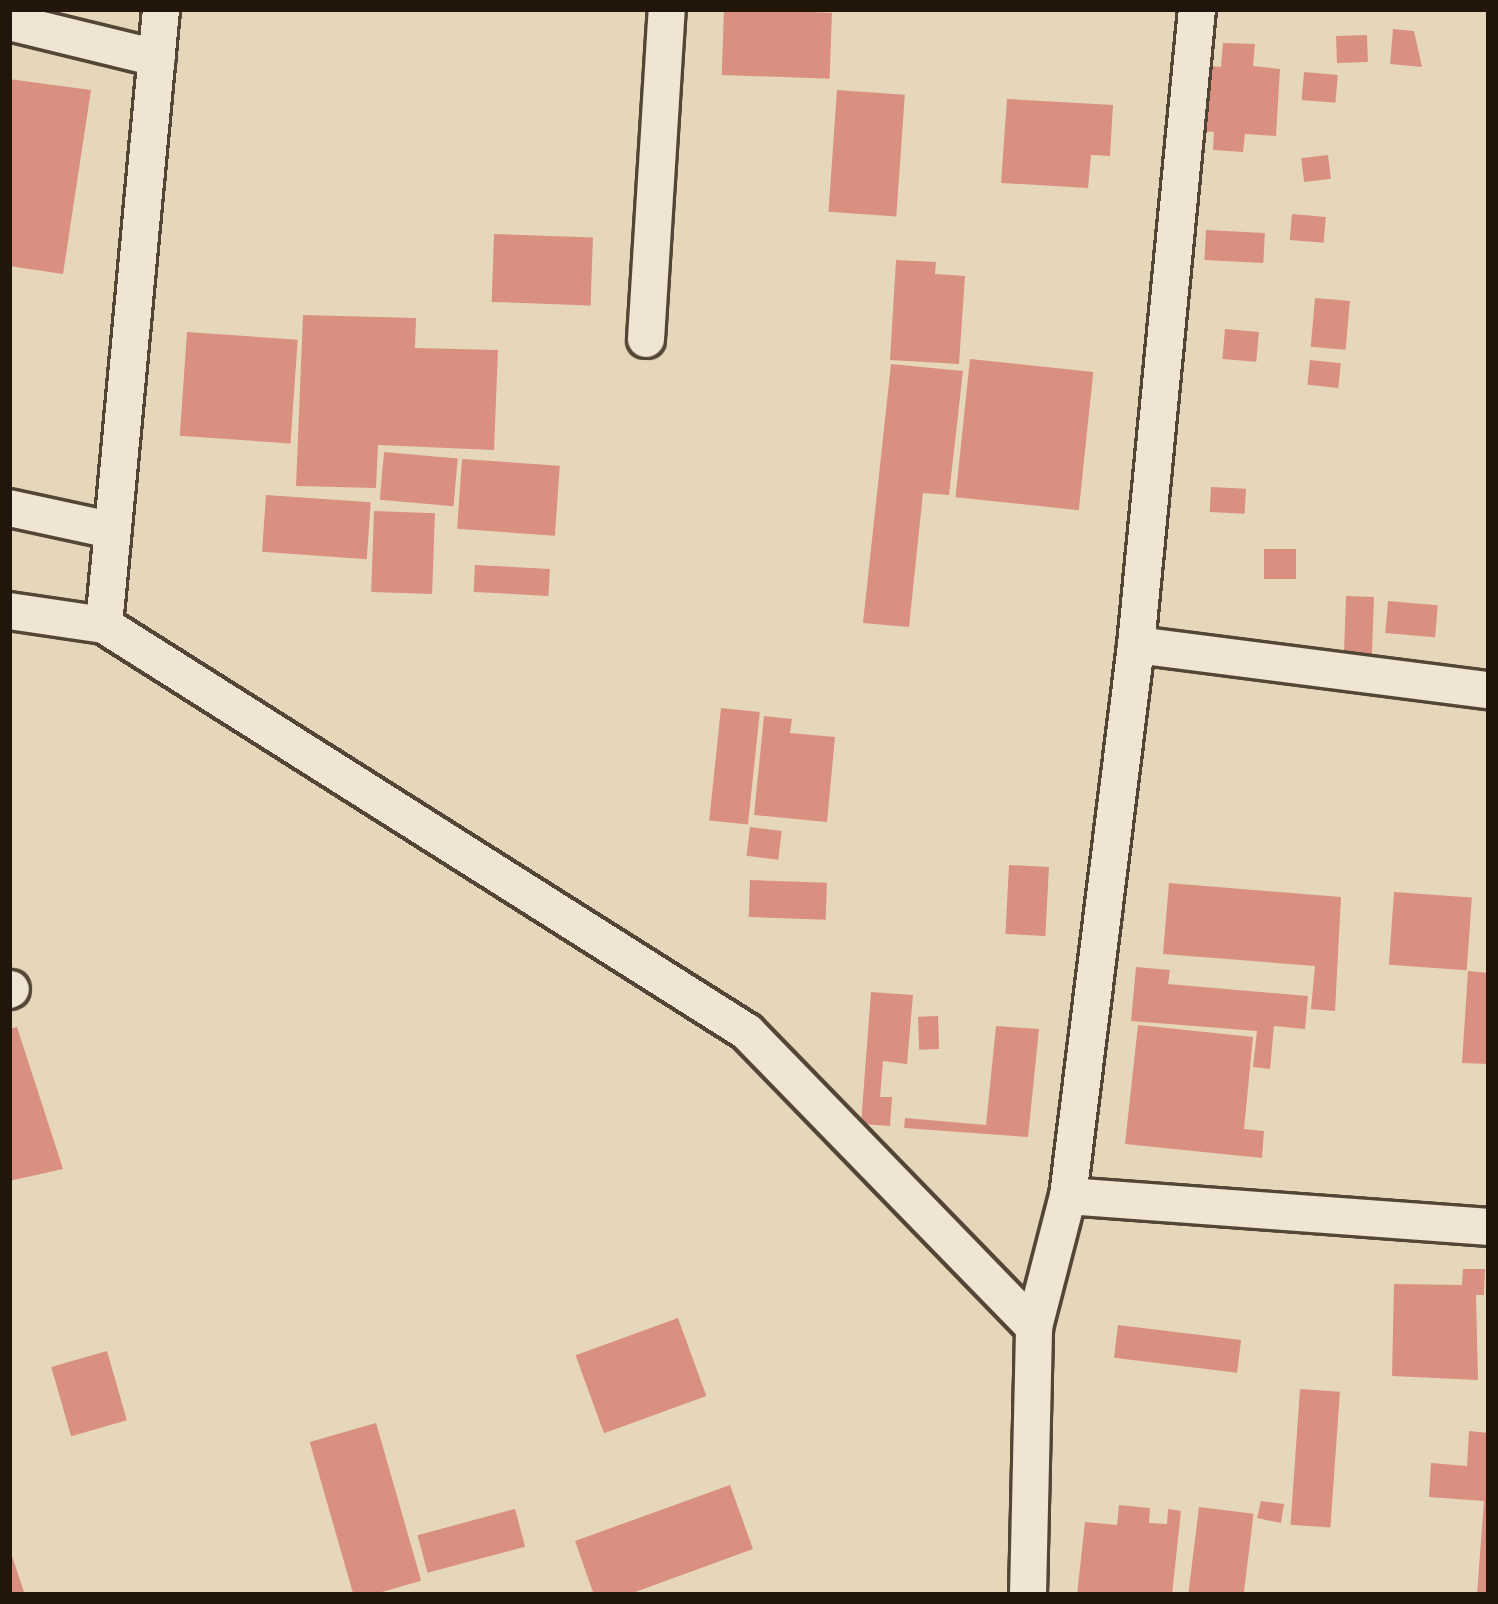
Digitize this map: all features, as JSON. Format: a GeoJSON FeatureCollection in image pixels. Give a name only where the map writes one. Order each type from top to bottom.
{"type":"FeatureCollection","features":[{"type":"Feature","properties":{"kind":"street"},"geometry":{"type":"LineString","coordinates":[[104,625],[161,9]]}},
{"type":"Feature","properties":{"kind":"street"},"geometry":{"type":"LineString","coordinates":[[646,339],[667,9]]}},
{"type":"Feature","properties":{"kind":"street"},"geometry":{"type":"LineString","coordinates":[[1028,1595],[1034,1327],[1068,1196],[1136,645],[1197,9]]}},
{"type":"Feature","properties":{"kind":"street"},"geometry":{"type":"LineString","coordinates":[[9,22],[157,58]]}},
{"type":"Feature","properties":{"kind":"street"},"geometry":{"type":"LineString","coordinates":[[9,508],[111,530]]}},
{"type":"Feature","properties":{"kind":"street"},"geometry":{"type":"LineString","coordinates":[[9,611],[104,625],[747,1032],[1034,1327]]}},
{"type":"Feature","properties":{"kind":"street"},"geometry":{"type":"LineString","coordinates":[[1136,645],[1489,690]]}},
{"type":"Feature","properties":{"kind":"street"},"geometry":{"type":"LineString","coordinates":[[1068,1196],[1489,1227]]}},
{"type":"Feature","properties":{"kind":"building"},"geometry":{"type":"Polygon","coordinates":[[[724,9],[832,13],[830,79],[722,75],[724,9]]]}},
{"type":"Feature","properties":{"kind":"building"},"geometry":{"type":"Polygon","coordinates":[[[1393,29],[1414,31],[1422,67],[1390,64],[1393,29]]]}},
{"type":"Feature","properties":{"kind":"building"},"geometry":{"type":"Polygon","coordinates":[[[1367,35],[1368,62],[1337,63],[1336,36],[1367,35]]]}},
{"type":"Feature","properties":{"kind":"building"},"geometry":{"type":"Polygon","coordinates":[[[1223,43],[1255,44],[1253,66],[1280,69],[1276,136],[1245,134],[1243,152],[1213,150],[1214,132],[1203,131],[1208,66],[1221,67],[1223,43]]]}},
{"type":"Feature","properties":{"kind":"building"},"geometry":{"type":"Polygon","coordinates":[[[1304,72],[1338,75],[1335,103],[1302,100],[1304,72]]]}},
{"type":"Feature","properties":{"kind":"building"},"geometry":{"type":"Polygon","coordinates":[[[9,79],[91,90],[63,274],[9,266],[9,79]]]}},
{"type":"Feature","properties":{"kind":"building"},"geometry":{"type":"Polygon","coordinates":[[[837,90],[905,95],[896,216],[828,212],[837,90]]]}},
{"type":"Feature","properties":{"kind":"building"},"geometry":{"type":"Polygon","coordinates":[[[1007,99],[1113,105],[1110,156],[1091,155],[1088,188],[1001,183],[1007,99]]]}},
{"type":"Feature","properties":{"kind":"building"},"geometry":{"type":"Polygon","coordinates":[[[1328,155],[1331,179],[1304,182],[1301,158],[1328,155]]]}},
{"type":"Feature","properties":{"kind":"building"},"geometry":{"type":"Polygon","coordinates":[[[1292,214],[1326,217],[1324,243],[1290,240],[1292,214]]]}},
{"type":"Feature","properties":{"kind":"building"},"geometry":{"type":"Polygon","coordinates":[[[1206,230],[1265,233],[1263,263],[1204,260],[1206,230]]]}},
{"type":"Feature","properties":{"kind":"building"},"geometry":{"type":"Polygon","coordinates":[[[494,234],[593,237],[591,305],[492,302],[494,234]]]}},
{"type":"Feature","properties":{"kind":"building"},"geometry":{"type":"Polygon","coordinates":[[[896,260],[936,262],[935,274],[965,276],[959,364],[890,360],[896,260]]]}},
{"type":"Feature","properties":{"kind":"building"},"geometry":{"type":"Polygon","coordinates":[[[1315,298],[1350,301],[1346,350],[1311,347],[1315,298]]]}},
{"type":"Feature","properties":{"kind":"building"},"geometry":{"type":"Polygon","coordinates":[[[303,315],[416,318],[415,348],[498,350],[494,450],[378,445],[376,488],[296,486],[303,315]]]}},
{"type":"Feature","properties":{"kind":"building"},"geometry":{"type":"Polygon","coordinates":[[[1225,329],[1259,332],[1256,362],[1222,359],[1225,329]]]}},
{"type":"Feature","properties":{"kind":"building"},"geometry":{"type":"Polygon","coordinates":[[[187,332],[298,340],[290,443],[180,436],[187,332]]]}},
{"type":"Feature","properties":{"kind":"building"},"geometry":{"type":"Polygon","coordinates":[[[970,359],[1093,372],[1079,510],[955,497],[970,359]]]}},
{"type":"Feature","properties":{"kind":"building"},"geometry":{"type":"Polygon","coordinates":[[[1310,360],[1341,363],[1338,388],[1307,385],[1310,360]]]}},
{"type":"Feature","properties":{"kind":"building"},"geometry":{"type":"Polygon","coordinates":[[[891,364],[963,371],[949,495],[923,493],[909,627],[863,623],[891,364]]]}},
{"type":"Feature","properties":{"kind":"building"},"geometry":{"type":"Polygon","coordinates":[[[384,452],[458,458],[454,506],[380,500],[384,452]]]}},
{"type":"Feature","properties":{"kind":"building"},"geometry":{"type":"Polygon","coordinates":[[[462,459],[560,466],[555,536],[457,529],[462,459]]]}},
{"type":"Feature","properties":{"kind":"building"},"geometry":{"type":"Polygon","coordinates":[[[1211,487],[1246,489],[1245,514],[1210,512],[1211,487]]]}},
{"type":"Feature","properties":{"kind":"building"},"geometry":{"type":"Polygon","coordinates":[[[266,495],[371,502],[367,559],[262,552],[266,495]]]}},
{"type":"Feature","properties":{"kind":"building"},"geometry":{"type":"Polygon","coordinates":[[[374,511],[435,513],[432,594],[371,592],[374,511]]]}},
{"type":"Feature","properties":{"kind":"building"},"geometry":{"type":"Polygon","coordinates":[[[1264,549],[1296,549],[1296,579],[1264,579],[1264,549]]]}},
{"type":"Feature","properties":{"kind":"building"},"geometry":{"type":"Polygon","coordinates":[[[475,565],[550,569],[548,596],[474,592],[475,565]]]}},
{"type":"Feature","properties":{"kind":"building"},"geometry":{"type":"Polygon","coordinates":[[[1346,596],[1374,597],[1372,659],[1344,658],[1346,596]]]}},
{"type":"Feature","properties":{"kind":"building"},"geometry":{"type":"Polygon","coordinates":[[[1388,601],[1438,605],[1435,637],[1385,633],[1388,601]]]}},
{"type":"Feature","properties":{"kind":"building"},"geometry":{"type":"Polygon","coordinates":[[[721,708],[760,712],[748,824],[709,820],[721,708]]]}},
{"type":"Feature","properties":{"kind":"building"},"geometry":{"type":"Polygon","coordinates":[[[764,716],[792,719],[790,733],[835,737],[827,822],[754,815],[764,716]]]}},
{"type":"Feature","properties":{"kind":"building"},"geometry":{"type":"Polygon","coordinates":[[[750,827],[782,831],[778,860],[746,856],[750,827]]]}},
{"type":"Feature","properties":{"kind":"building"},"geometry":{"type":"Polygon","coordinates":[[[1009,865],[1049,867],[1045,936],[1005,934],[1009,865]]]}},
{"type":"Feature","properties":{"kind":"building"},"geometry":{"type":"Polygon","coordinates":[[[750,880],[827,883],[826,920],[749,917],[750,880]]]}},
{"type":"Feature","properties":{"kind":"building"},"geometry":{"type":"Polygon","coordinates":[[[1169,883],[1341,897],[1335,1011],[1311,1009],[1315,966],[1163,954],[1169,883]]]}},
{"type":"Feature","properties":{"kind":"building"},"geometry":{"type":"Polygon","coordinates":[[[1394,892],[1472,897],[1467,970],[1389,965],[1394,892]]]}},
{"type":"Feature","properties":{"kind":"building"},"geometry":{"type":"Polygon","coordinates":[[[1136,967],[1170,970],[1168,984],[1308,996],[1305,1029],[1274,1026],[1270,1069],[1253,1067],[1257,1031],[1131,1021],[1136,967]]]}},
{"type":"Feature","properties":{"kind":"building"},"geometry":{"type":"Polygon","coordinates":[[[1468,971],[1489,973],[1489,1064],[1462,1063],[1468,971]]]}},
{"type":"Feature","properties":{"kind":"building"},"geometry":{"type":"Polygon","coordinates":[[[871,992],[913,995],[907,1064],[883,1061],[880,1097],[892,1097],[890,1126],[861,1124],[871,992]]]}},
{"type":"Feature","properties":{"kind":"building"},"geometry":{"type":"Polygon","coordinates":[[[938,1016],[939,1049],[919,1050],[918,1017],[938,1016]]]}},
{"type":"Feature","properties":{"kind":"building"},"geometry":{"type":"Polygon","coordinates":[[[1138,1025],[1253,1037],[1244,1129],[1264,1131],[1262,1158],[1125,1144],[1138,1025]]]}},
{"type":"Feature","properties":{"kind":"building"},"geometry":{"type":"Polygon","coordinates":[[[996,1026],[1039,1029],[1028,1137],[904,1128],[905,1118],[986,1125],[996,1026]]]}},
{"type":"Feature","properties":{"kind":"building"},"geometry":{"type":"Polygon","coordinates":[[[17,1027],[63,1169],[9,1181],[9,1029],[17,1027]]]}},
{"type":"Feature","properties":{"kind":"building"},"geometry":{"type":"Polygon","coordinates":[[[1463,1269],[1485,1269],[1484,1295],[1476,1295],[1478,1380],[1392,1376],[1394,1284],[1462,1285],[1463,1269]]]}},
{"type":"Feature","properties":{"kind":"building"},"geometry":{"type":"Polygon","coordinates":[[[678,1318],[706,1396],[604,1433],[576,1355],[678,1318]]]}},
{"type":"Feature","properties":{"kind":"building"},"geometry":{"type":"Polygon","coordinates":[[[1118,1325],[1241,1340],[1237,1373],[1114,1358],[1118,1325]]]}},
{"type":"Feature","properties":{"kind":"building"},"geometry":{"type":"Polygon","coordinates":[[[107,1351],[127,1420],[71,1436],[51,1367],[107,1351]]]}},
{"type":"Feature","properties":{"kind":"building"},"geometry":{"type":"Polygon","coordinates":[[[1300,1389],[1340,1392],[1330,1527],[1291,1525],[1300,1389]]]}},
{"type":"Feature","properties":{"kind":"building"},"geometry":{"type":"Polygon","coordinates":[[[376,1423],[421,1581],[371,1595],[354,1595],[310,1442],[376,1423]]]}},
{"type":"Feature","properties":{"kind":"building"},"geometry":{"type":"Polygon","coordinates":[[[1469,1431],[1489,1433],[1489,1595],[1477,1595],[1484,1501],[1429,1497],[1431,1463],[1467,1466],[1469,1431]]]}},
{"type":"Feature","properties":{"kind":"building"},"geometry":{"type":"Polygon","coordinates":[[[730,1485],[753,1549],[627,1595],[594,1595],[575,1541],[730,1485]]]}},
{"type":"Feature","properties":{"kind":"building"},"geometry":{"type":"Polygon","coordinates":[[[1261,1501],[1284,1504],[1281,1523],[1257,1518],[1261,1501]]]}},
{"type":"Feature","properties":{"kind":"building"},"geometry":{"type":"Polygon","coordinates":[[[1119,1505],[1150,1508],[1149,1523],[1167,1524],[1168,1509],[1181,1511],[1172,1595],[1077,1595],[1085,1522],[1117,1525],[1119,1505]]]}},
{"type":"Feature","properties":{"kind":"building"},"geometry":{"type":"Polygon","coordinates":[[[1199,1507],[1254,1514],[1244,1595],[1188,1595],[1199,1507]]]}},
{"type":"Feature","properties":{"kind":"building"},"geometry":{"type":"Polygon","coordinates":[[[515,1509],[525,1547],[428,1573],[417,1535],[515,1509]]]}},
{"type":"Feature","properties":{"kind":"building"},"geometry":{"type":"Polygon","coordinates":[[[10,1550],[25,1595],[9,1595],[10,1550]]]}}]}
